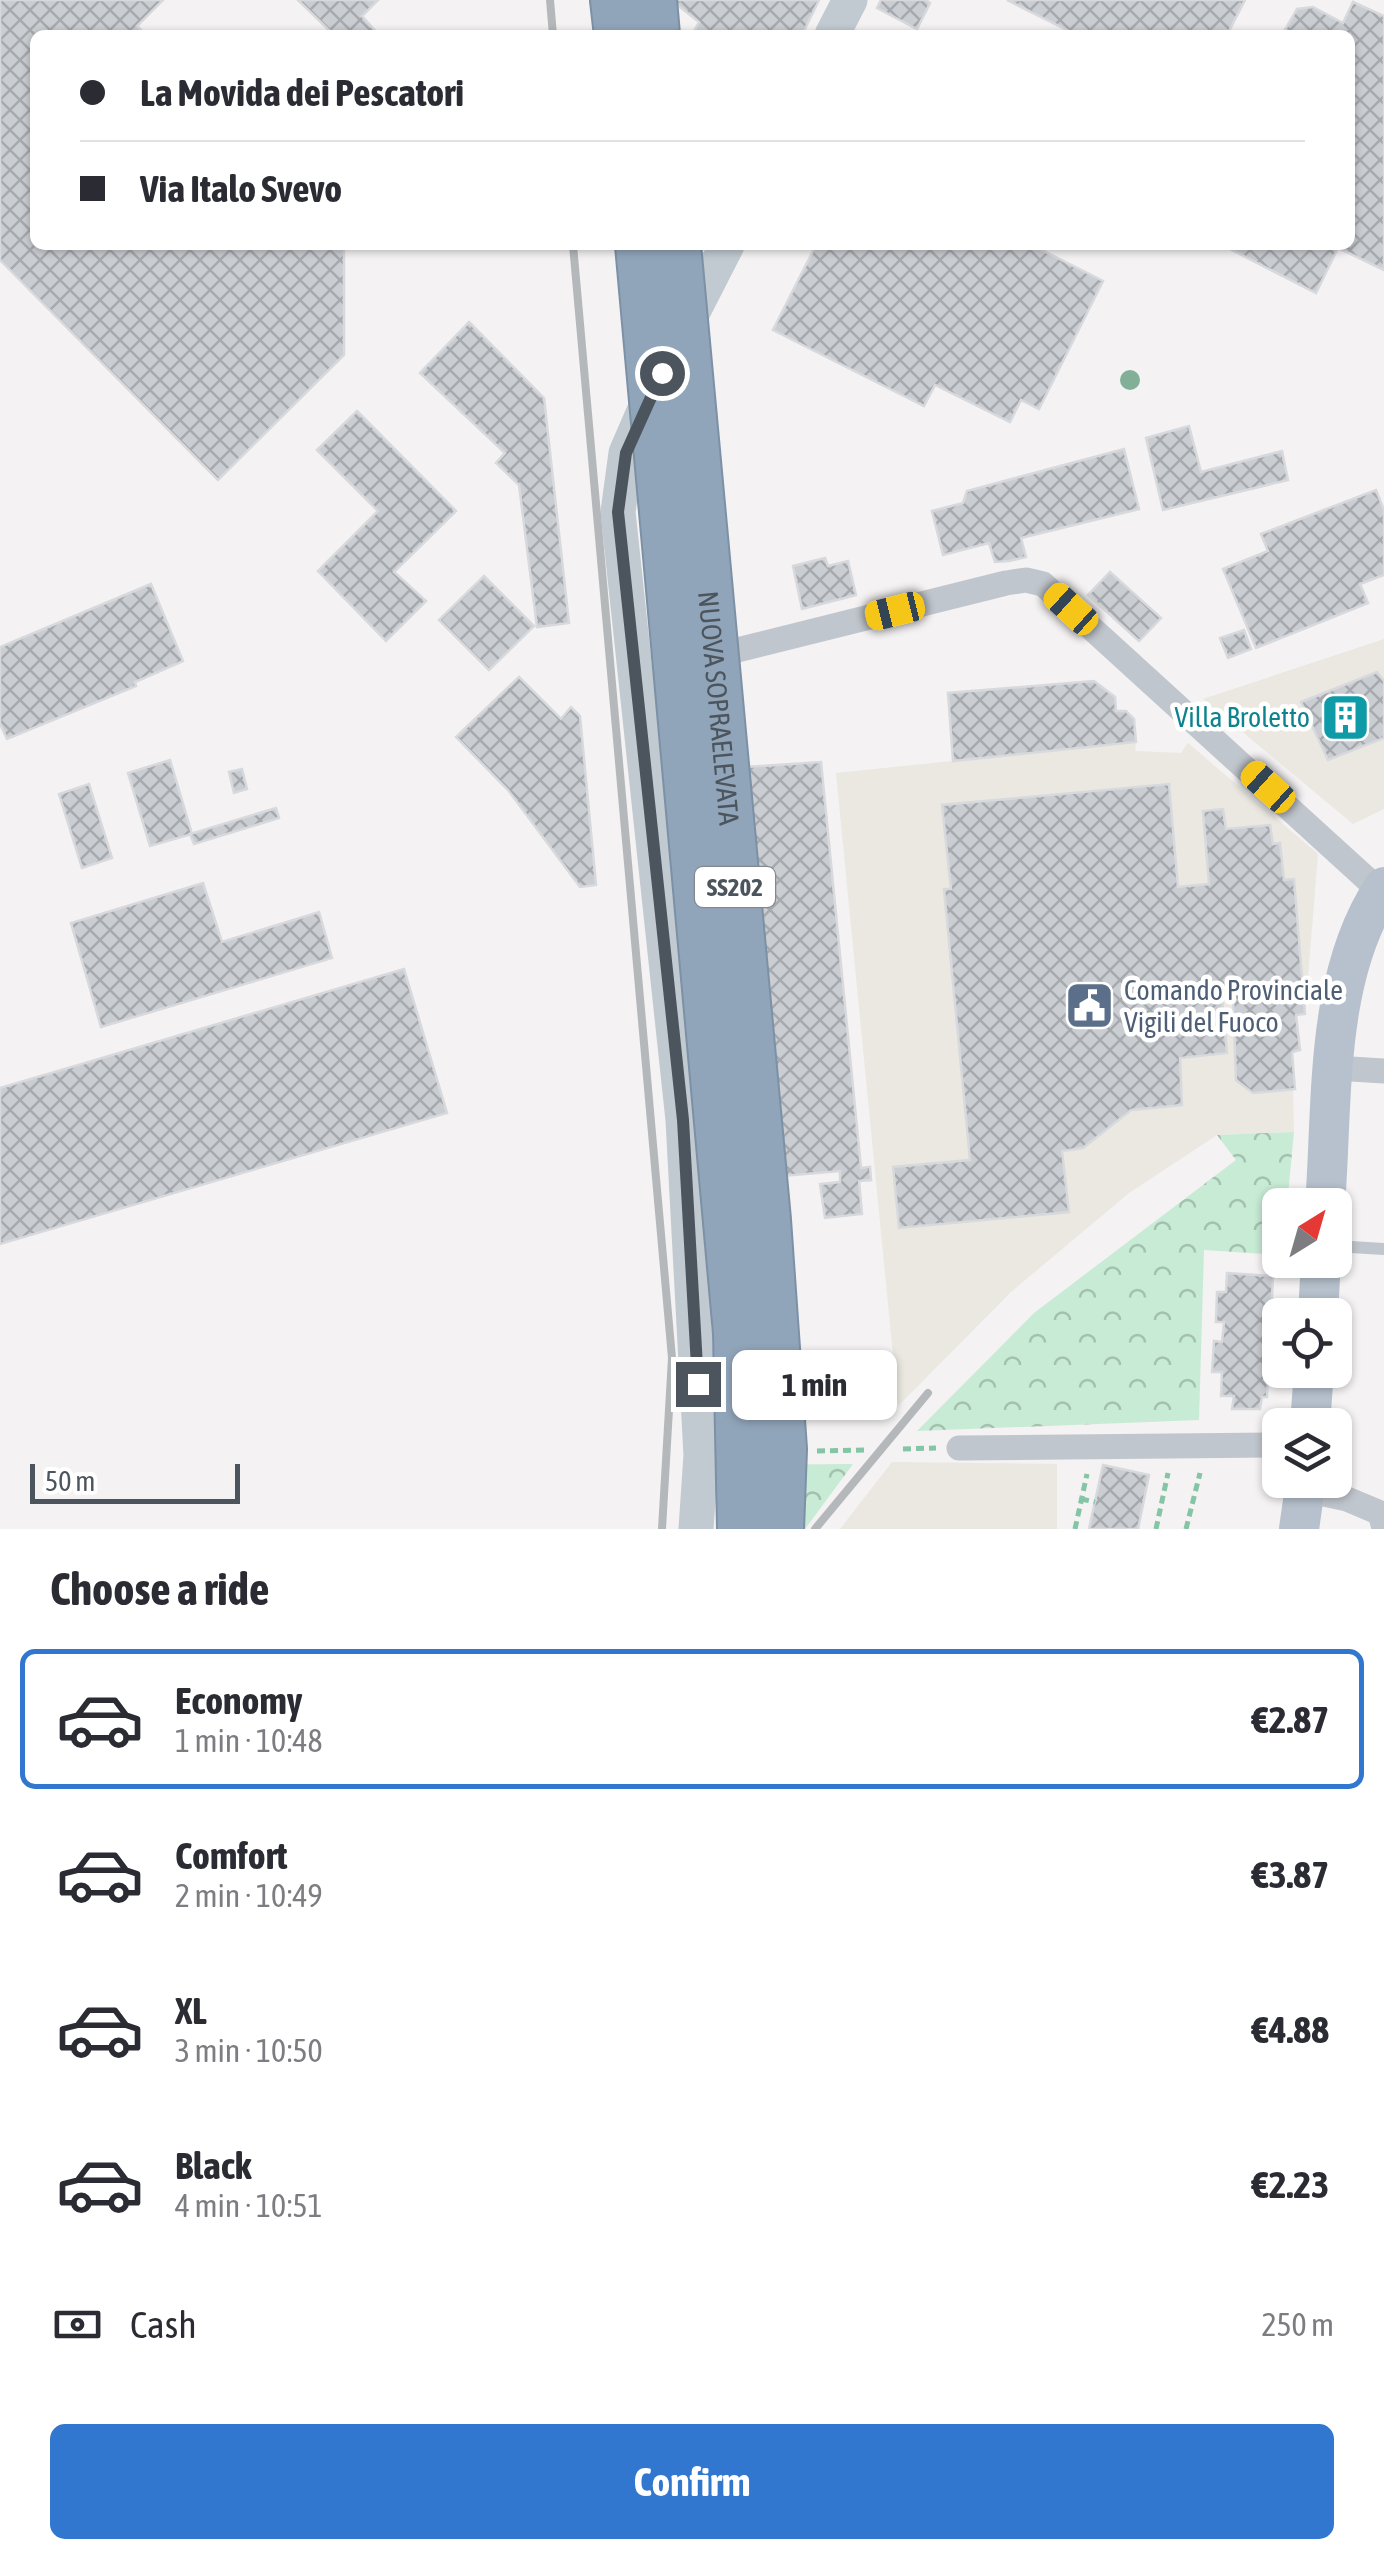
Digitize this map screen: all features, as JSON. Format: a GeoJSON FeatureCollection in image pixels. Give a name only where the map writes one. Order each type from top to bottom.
{"type":"FeatureCollection","features":[{"type":"Feature","properties":{"kind":"highway"},"geometry":{"type":"LineString","coordinates":[[615,0],[618,30]]}},
{"type":"Feature","properties":{"kind":"highway"},"geometry":{"type":"LineString","coordinates":[[652,0],[655,30]]}},
{"type":"Feature","properties":{"kind":"highway","name":"NUOVA SOPRAELEVATA"},"geometry":{"type":"LineString","coordinates":[[640,250],[730,1240],[742,1529]]}},
{"type":"Feature","properties":{"kind":"highway","name":"NUOVA SOPRAELEVATA"},"geometry":{"type":"LineString","coordinates":[[676,250],[766,1220],[782,1448],[779,1529]]}},
{"type":"Feature","properties":{"kind":"main road"},"geometry":{"type":"LineString","coordinates":[[835,30],[850,0]]}},
{"type":"Feature","properties":{"kind":"main road"},"geometry":{"type":"LineString","coordinates":[[714,1529],[701,1454],[683,1120],[618,512],[626,453],[724,250]]}},
{"type":"Feature","properties":{"kind":"main road"},"geometry":{"type":"LineString","coordinates":[[1326,1188],[1347,974],[1382,890]]}},
{"type":"Feature","properties":{"kind":"main road"},"geometry":{"type":"LineString","coordinates":[[696,1529],[701,1454]]}},
{"type":"Feature","properties":{"kind":"street"},"geometry":{"type":"LineString","coordinates":[[636,676],[1006,583],[1026,580],[1043,584],[1382,890]]}},
{"type":"Feature","properties":{"kind":"street"},"geometry":{"type":"LineString","coordinates":[[1335,1068],[1384,1071]]}},
{"type":"Feature","properties":{"kind":"street"},"geometry":{"type":"LineString","coordinates":[[960,1448],[1262,1444]]}},
{"type":"Feature","properties":{"kind":"street"},"geometry":{"type":"LineString","coordinates":[[1304,1500],[1363,1505],[1380,1514],[1384,1528]]}},
{"type":"Feature","properties":{"kind":"lane"},"geometry":{"type":"LineString","coordinates":[[1352,1247],[1384,1249]]}},
{"type":"Feature","properties":{"kind":"path"},"geometry":{"type":"LineString","coordinates":[[1186,1529],[1207,1445]]}},
{"type":"Feature","properties":{"kind":"path"},"geometry":{"type":"LineString","coordinates":[[1075,1529],[1092,1446]]}},
{"type":"Feature","properties":{"kind":"path"},"geometry":{"type":"LineString","coordinates":[[1156,1529],[1174,1446]]}},
{"type":"Feature","properties":{"kind":"path"},"geometry":{"type":"LineString","coordinates":[[1081,1499],[1095,1502]]}},
{"type":"Feature","properties":{"kind":"shaded area"},"geometry":{"type":"Polygon","coordinates":[[[1384,639],[1384,809],[1353,824],[1203,699],[1384,639]]]}},
{"type":"Feature","properties":{"kind":"shaded area"},"geometry":{"type":"Polygon","coordinates":[[[1136,742],[1135,751],[1181,753],[1188,743],[1318,854],[1305,1014],[1296,1016],[1300,1050],[1292,1052],[1294,1132],[1217,1135],[1129,1193],[1011,1292],[898,1406],[836,773],[1136,742]]]}},
{"type":"Feature","properties":{"kind":"shaded area"},"geometry":{"type":"Polygon","coordinates":[[[892,1462],[1057,1464],[1057,1529],[840,1529],[892,1462]]]}},
{"type":"Feature","properties":{"kind":"green space"},"geometry":{"type":"Polygon","coordinates":[[[1294,1132],[1289,1188],[1262,1188],[1262,1254],[1204,1250],[1199,1420],[917,1431],[1034,1313],[1236,1160],[1217,1135],[1294,1132]]]}},
{"type":"Feature","properties":{"kind":"green space"},"geometry":{"type":"Polygon","coordinates":[[[853,1464],[805,1529],[733,1529],[735,1465],[853,1464]]]}},
{"type":"Feature","properties":{"kind":"building"},"geometry":{"type":"Polygon","coordinates":[[[0,0],[163,0],[137,26],[141,30],[30,30],[30,250],[344,250],[344,355],[218,480],[0,260],[0,0]]]}},
{"type":"Feature","properties":{"kind":"building"},"geometry":{"type":"Polygon","coordinates":[[[298,0],[378,0],[362,16],[375,30],[329,30],[298,0]]]}},
{"type":"Feature","properties":{"kind":"building"},"geometry":{"type":"Polygon","coordinates":[[[671,0],[819,0],[804,30],[695,30],[699,22],[671,0]]]}},
{"type":"Feature","properties":{"kind":"building"},"geometry":{"type":"Polygon","coordinates":[[[881,0],[930,3],[917,29],[877,8],[881,0]]]}},
{"type":"Feature","properties":{"kind":"building"},"geometry":{"type":"Polygon","coordinates":[[[1007,0],[1245,0],[1230,30],[1067,30],[1007,0]]]}},
{"type":"Feature","properties":{"kind":"building"},"geometry":{"type":"Polygon","coordinates":[[[1353,2],[1384,16],[1384,270],[1342,250],[1355,250],[1355,30],[1285,30],[1297,9],[1313,7],[1343,23],[1353,2]]]}},
{"type":"Feature","properties":{"kind":"building"},"geometry":{"type":"Polygon","coordinates":[[[813,250],[1042,250],[1103,281],[1039,409],[1021,400],[1010,422],[935,385],[924,406],[773,330],[813,250]]]}},
{"type":"Feature","properties":{"kind":"building"},"geometry":{"type":"Polygon","coordinates":[[[1232,250],[1337,250],[1316,293],[1232,250]]]}},
{"type":"Feature","properties":{"kind":"building"},"geometry":{"type":"Polygon","coordinates":[[[469,322],[544,398],[569,623],[537,627],[519,485],[496,463],[505,453],[420,373],[469,322]]]}},
{"type":"Feature","properties":{"kind":"building"},"geometry":{"type":"Polygon","coordinates":[[[357,411],[456,511],[394,572],[426,601],[386,641],[318,571],[378,511],[317,450],[357,411]]]}},
{"type":"Feature","properties":{"kind":"building"},"geometry":{"type":"Polygon","coordinates":[[[1189,426],[1201,472],[1282,451],[1288,480],[1163,510],[1146,438],[1189,426]]]}},
{"type":"Feature","properties":{"kind":"building"},"geometry":{"type":"Polygon","coordinates":[[[1124,449],[1139,509],[1021,538],[1026,557],[1009,561],[995,562],[989,543],[943,555],[932,511],[963,503],[967,491],[1124,449]]]}},
{"type":"Feature","properties":{"kind":"building"},"geometry":{"type":"Polygon","coordinates":[[[1376,490],[1384,510],[1384,575],[1360,584],[1368,603],[1256,648],[1223,569],[1268,551],[1261,534],[1376,490]]]}},
{"type":"Feature","properties":{"kind":"building"},"geometry":{"type":"Polygon","coordinates":[[[825,558],[828,566],[848,561],[856,595],[802,609],[793,566],[825,558]]]}},
{"type":"Feature","properties":{"kind":"building"},"geometry":{"type":"Polygon","coordinates":[[[1110,572],[1161,618],[1139,641],[1088,595],[1110,572]]]}},
{"type":"Feature","properties":{"kind":"building"},"geometry":{"type":"Polygon","coordinates":[[[484,576],[534,626],[489,670],[439,620],[484,576]]]}},
{"type":"Feature","properties":{"kind":"building"},"geometry":{"type":"Polygon","coordinates":[[[151,584],[183,661],[135,682],[136,686],[7,739],[0,724],[0,647],[151,584]]]}},
{"type":"Feature","properties":{"kind":"building"},"geometry":{"type":"Polygon","coordinates":[[[1244,630],[1251,649],[1228,658],[1220,638],[1244,630]]]}},
{"type":"Feature","properties":{"kind":"building","name":"Villa Broletto"},"geometry":{"type":"Polygon","coordinates":[[[1377,672],[1384,681],[1384,738],[1328,760],[1301,702],[1377,672]]]}},
{"type":"Feature","properties":{"kind":"building"},"geometry":{"type":"Polygon","coordinates":[[[519,677],[561,719],[571,707],[580,716],[596,885],[580,887],[508,790],[456,737],[519,677]]]}},
{"type":"Feature","properties":{"kind":"building"},"geometry":{"type":"Polygon","coordinates":[[[1094,681],[1115,697],[1116,711],[1126,711],[1134,719],[1136,742],[953,761],[948,693],[1094,681]]]}},
{"type":"Feature","properties":{"kind":"building"},"geometry":{"type":"Polygon","coordinates":[[[170,760],[192,834],[150,846],[128,773],[170,760]]]}},
{"type":"Feature","properties":{"kind":"building"},"geometry":{"type":"Polygon","coordinates":[[[821,762],[861,1168],[870,1167],[871,1180],[859,1181],[862,1214],[825,1218],[820,1184],[840,1182],[840,1171],[783,1176],[745,767],[821,762]]]}},
{"type":"Feature","properties":{"kind":"building"},"geometry":{"type":"Polygon","coordinates":[[[242,769],[247,789],[234,793],[229,772],[242,769]]]}},
{"type":"Feature","properties":{"kind":"building"},"geometry":{"type":"Polygon","coordinates":[[[89,784],[112,858],[82,868],[59,794],[89,784]]]}},
{"type":"Feature","properties":{"kind":"building","name":"Comando Provinciale Vigili del Fuoco"},"geometry":{"type":"Polygon","coordinates":[[[1169,784],[1178,887],[1209,884],[1203,811],[1223,809],[1226,829],[1270,825],[1273,844],[1280,843],[1284,880],[1294,879],[1305,1014],[1296,1015],[1300,1050],[1292,1052],[1295,1089],[1253,1093],[1236,1080],[1233,996],[1222,998],[1227,1053],[1180,1058],[1182,1105],[1131,1110],[1083,1148],[1062,1151],[1069,1212],[899,1228],[893,1167],[970,1160],[944,889],[951,889],[942,805],[1169,784]]]}},
{"type":"Feature","properties":{"kind":"building"},"geometry":{"type":"Polygon","coordinates":[[[276,808],[279,818],[194,844],[190,834],[276,808]]]}},
{"type":"Feature","properties":{"kind":"building"},"geometry":{"type":"Polygon","coordinates":[[[203,883],[222,942],[319,912],[332,958],[101,1027],[71,923],[203,883]]]}},
{"type":"Feature","properties":{"kind":"building"},"geometry":{"type":"Polygon","coordinates":[[[404,969],[447,1113],[0,1244],[0,1088],[404,969]]]}},
{"type":"Feature","properties":{"kind":"building"},"geometry":{"type":"Polygon","coordinates":[[[1227,1273],[1273,1278],[1272,1298],[1262,1298],[1262,1388],[1267,1388],[1260,1409],[1232,1409],[1234,1396],[1221,1396],[1222,1372],[1212,1372],[1214,1341],[1222,1342],[1224,1322],[1216,1322],[1217,1292],[1226,1292],[1227,1273]]]}},
{"type":"Feature","properties":{"kind":"building"},"geometry":{"type":"Polygon","coordinates":[[[1103,1465],[1149,1475],[1138,1529],[1089,1529],[1103,1465]]]}},
{"type":"Feature","properties":{"kind":"railway"},"geometry":{"type":"LineString","coordinates":[[550,0],[553,30]]}},
{"type":"Feature","properties":{"kind":"railway"},"geometry":{"type":"LineString","coordinates":[[573,250],[672,1358],[662,1529]]}},
{"type":"Feature","properties":{"kind":"railway"},"geometry":{"type":"LineString","coordinates":[[815,1529],[928,1393]]}},
{"type":"Feature","properties":{"kind":"place","name":"Villa Broletto"},"geometry":{"type":"Point","coordinates":[1345,717]}},
{"type":"Feature","properties":{"kind":"place","name":"Comando Provinciale Vigili del Fuoco"},"geometry":{"type":"Point","coordinates":[1089,1006]}},
{"type":"Feature","properties":{"kind":"route"},"geometry":{"type":"LineString","coordinates":[[662,373],[626,453],[618,512],[683,1120],[698,1384]]}}]}
